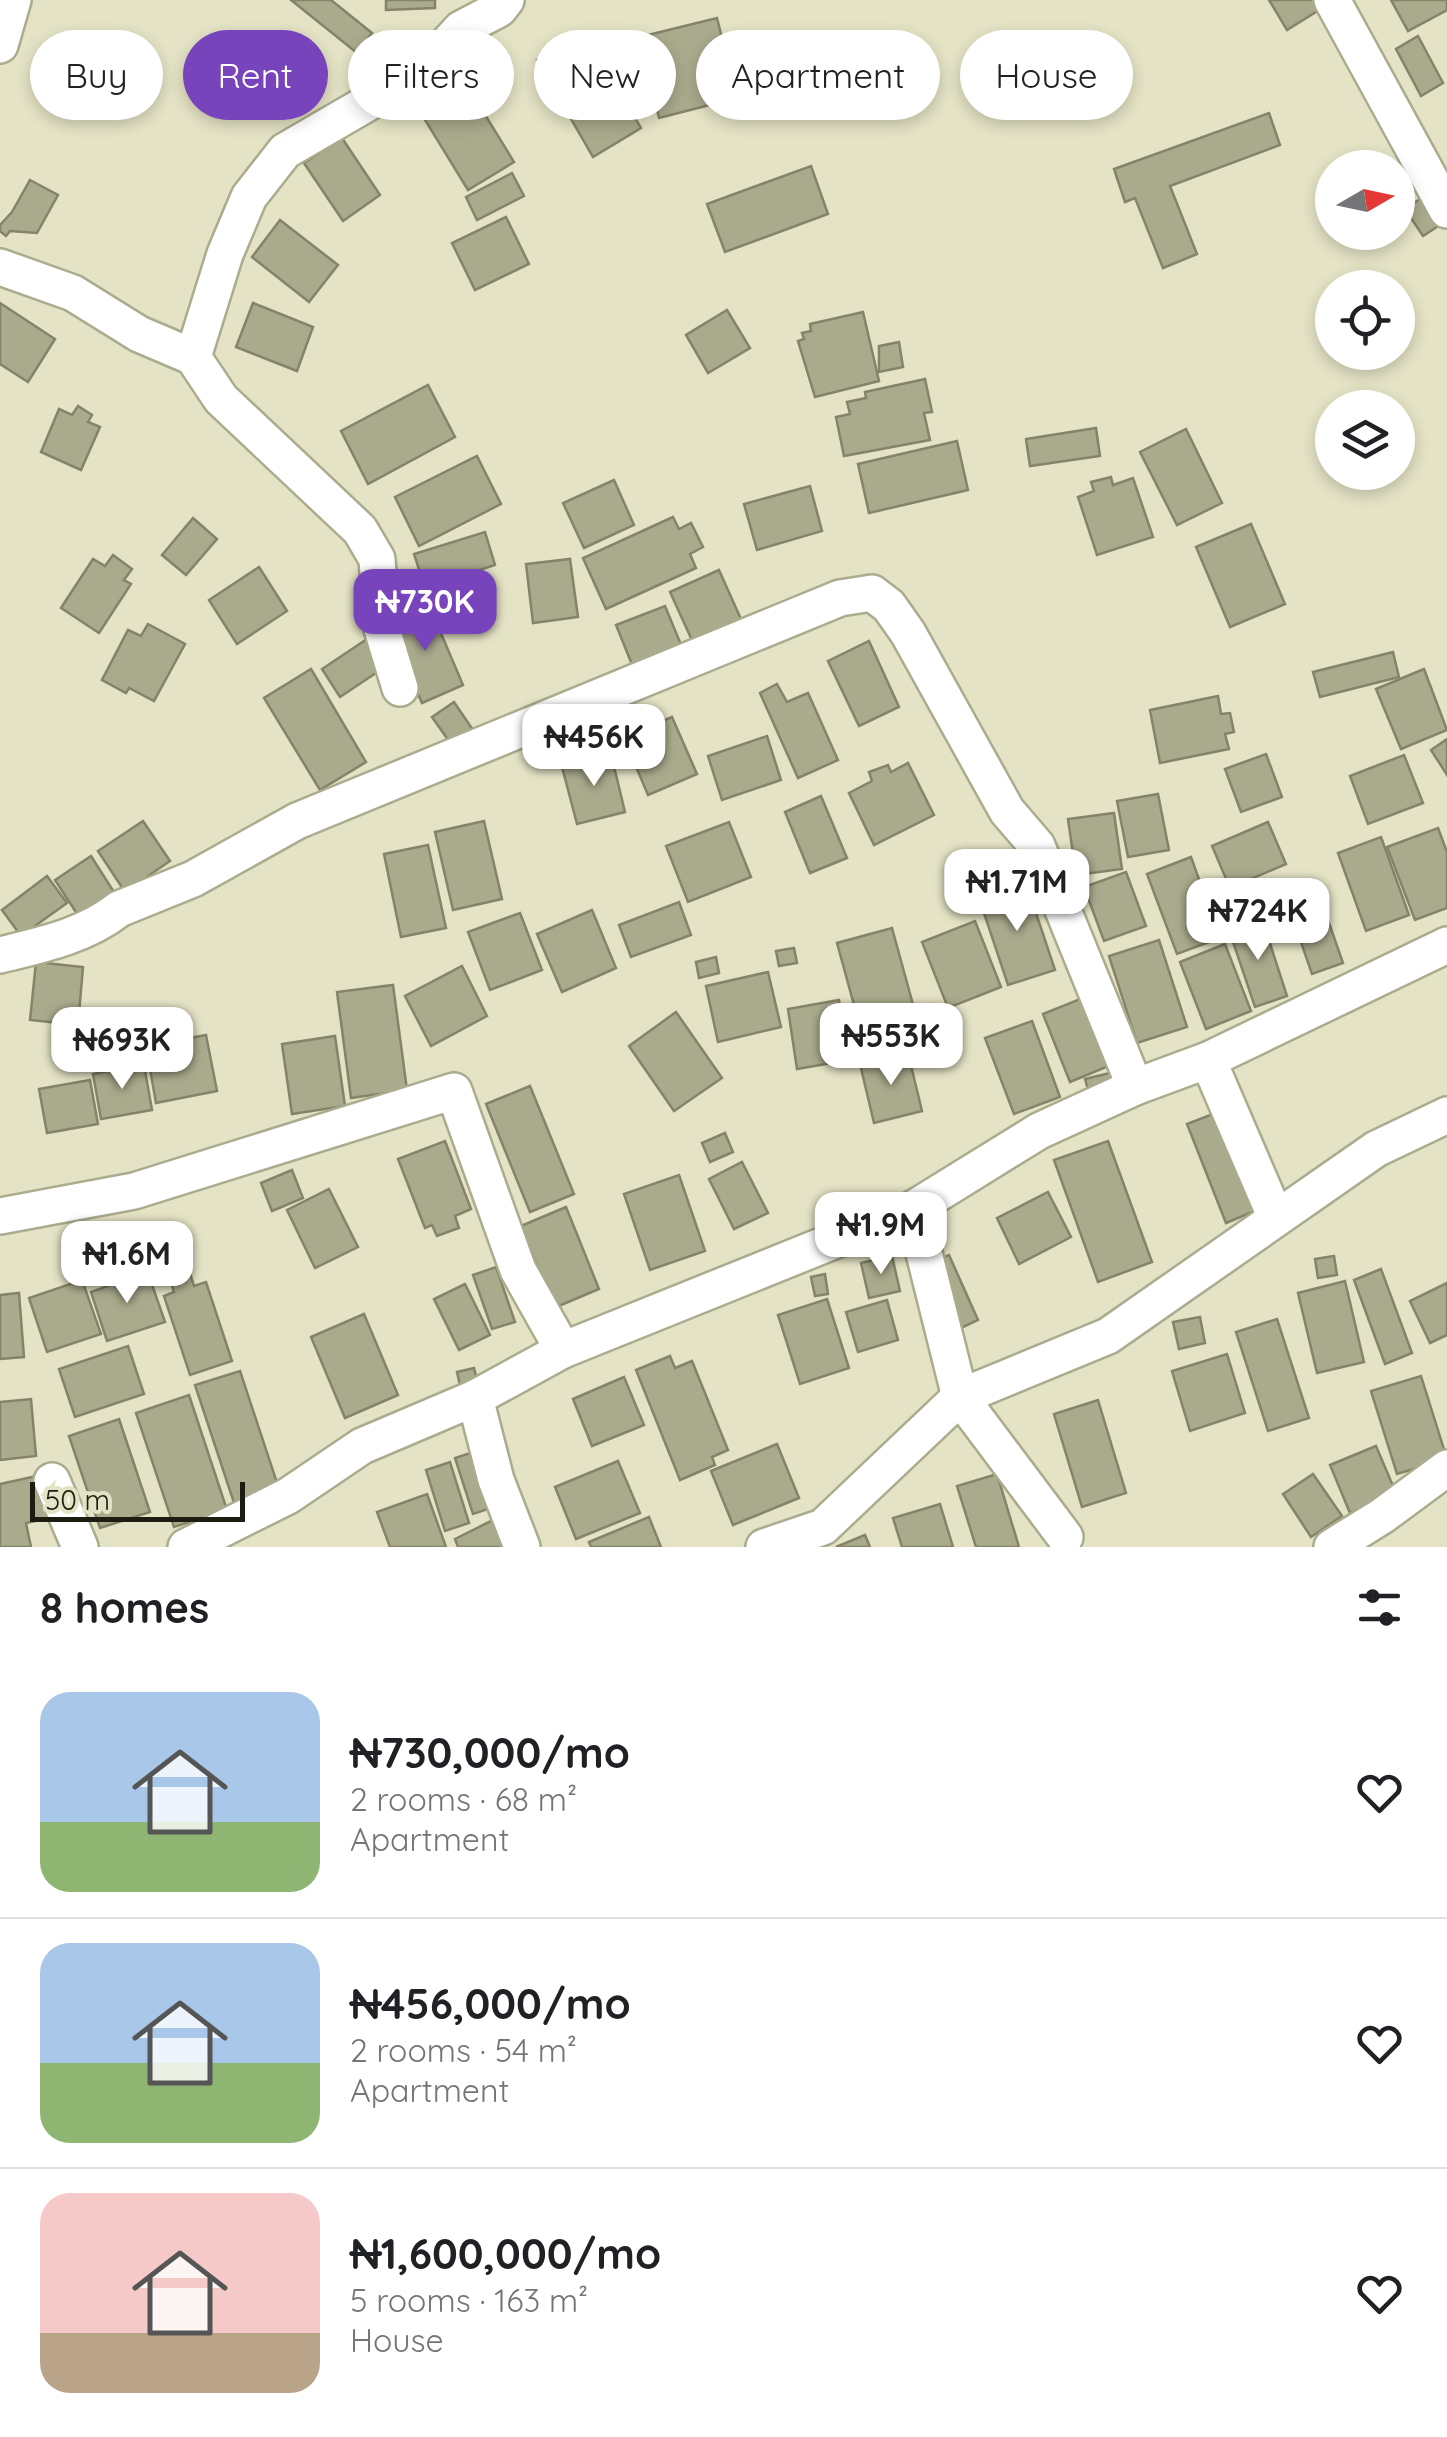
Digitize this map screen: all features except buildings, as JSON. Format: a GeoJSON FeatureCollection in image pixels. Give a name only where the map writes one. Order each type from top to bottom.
{"type":"FeatureCollection","features":[{"type":"Feature","properties":{"kind":"street"},"geometry":{"type":"LineString","coordinates":[[0,46],[14,0]]}},
{"type":"Feature","properties":{"kind":"street"},"geometry":{"type":"LineString","coordinates":[[193,357],[225,254],[249,197],[285,151],[421,72],[461,29],[499,9],[506,0]]}},
{"type":"Feature","properties":{"kind":"street"},"geometry":{"type":"LineString","coordinates":[[1332,0],[1446,206]]}},
{"type":"Feature","properties":{"kind":"street"},"geometry":{"type":"LineString","coordinates":[[0,267],[73,294],[139,334],[193,357],[221,399],[360,530],[377,560],[382,629],[400,688]]}},
{"type":"Feature","properties":{"kind":"street"},"geometry":{"type":"LineString","coordinates":[[0,955],[59,941],[109,917],[119,908],[193,879],[297,821],[840,598],[872,592],[908,633],[1007,811],[1038,846],[1135,1087]]}},
{"type":"Feature","properties":{"kind":"street"},"geometry":{"type":"LineString","coordinates":[[186,1547],[288,1496],[362,1446],[476,1398],[563,1350],[914,1209],[1038,1131],[1135,1087],[1208,1060],[1447,944]]}},
{"type":"Feature","properties":{"kind":"street"},"geometry":{"type":"LineString","coordinates":[[1208,1060],[1276,1218]]}},
{"type":"Feature","properties":{"kind":"street"},"geometry":{"type":"LineString","coordinates":[[0,1216],[134,1191],[454,1091],[518,1270],[563,1350]]}},
{"type":"Feature","properties":{"kind":"street"},"geometry":{"type":"LineString","coordinates":[[764,1547],[824,1527],[960,1397],[1108,1336],[1376,1149],[1447,1116]]}},
{"type":"Feature","properties":{"kind":"street"},"geometry":{"type":"LineString","coordinates":[[914,1209],[960,1397],[1064,1536]]}},
{"type":"Feature","properties":{"kind":"street"},"geometry":{"type":"LineString","coordinates":[[476,1398],[496,1480],[522,1547]]}},
{"type":"Feature","properties":{"kind":"street"},"geometry":{"type":"LineString","coordinates":[[1332,1547],[1447,1468]]}},
{"type":"Feature","properties":{"kind":"street"},"geometry":{"type":"LineString","coordinates":[[52,1481],[80,1547]]}}]}
